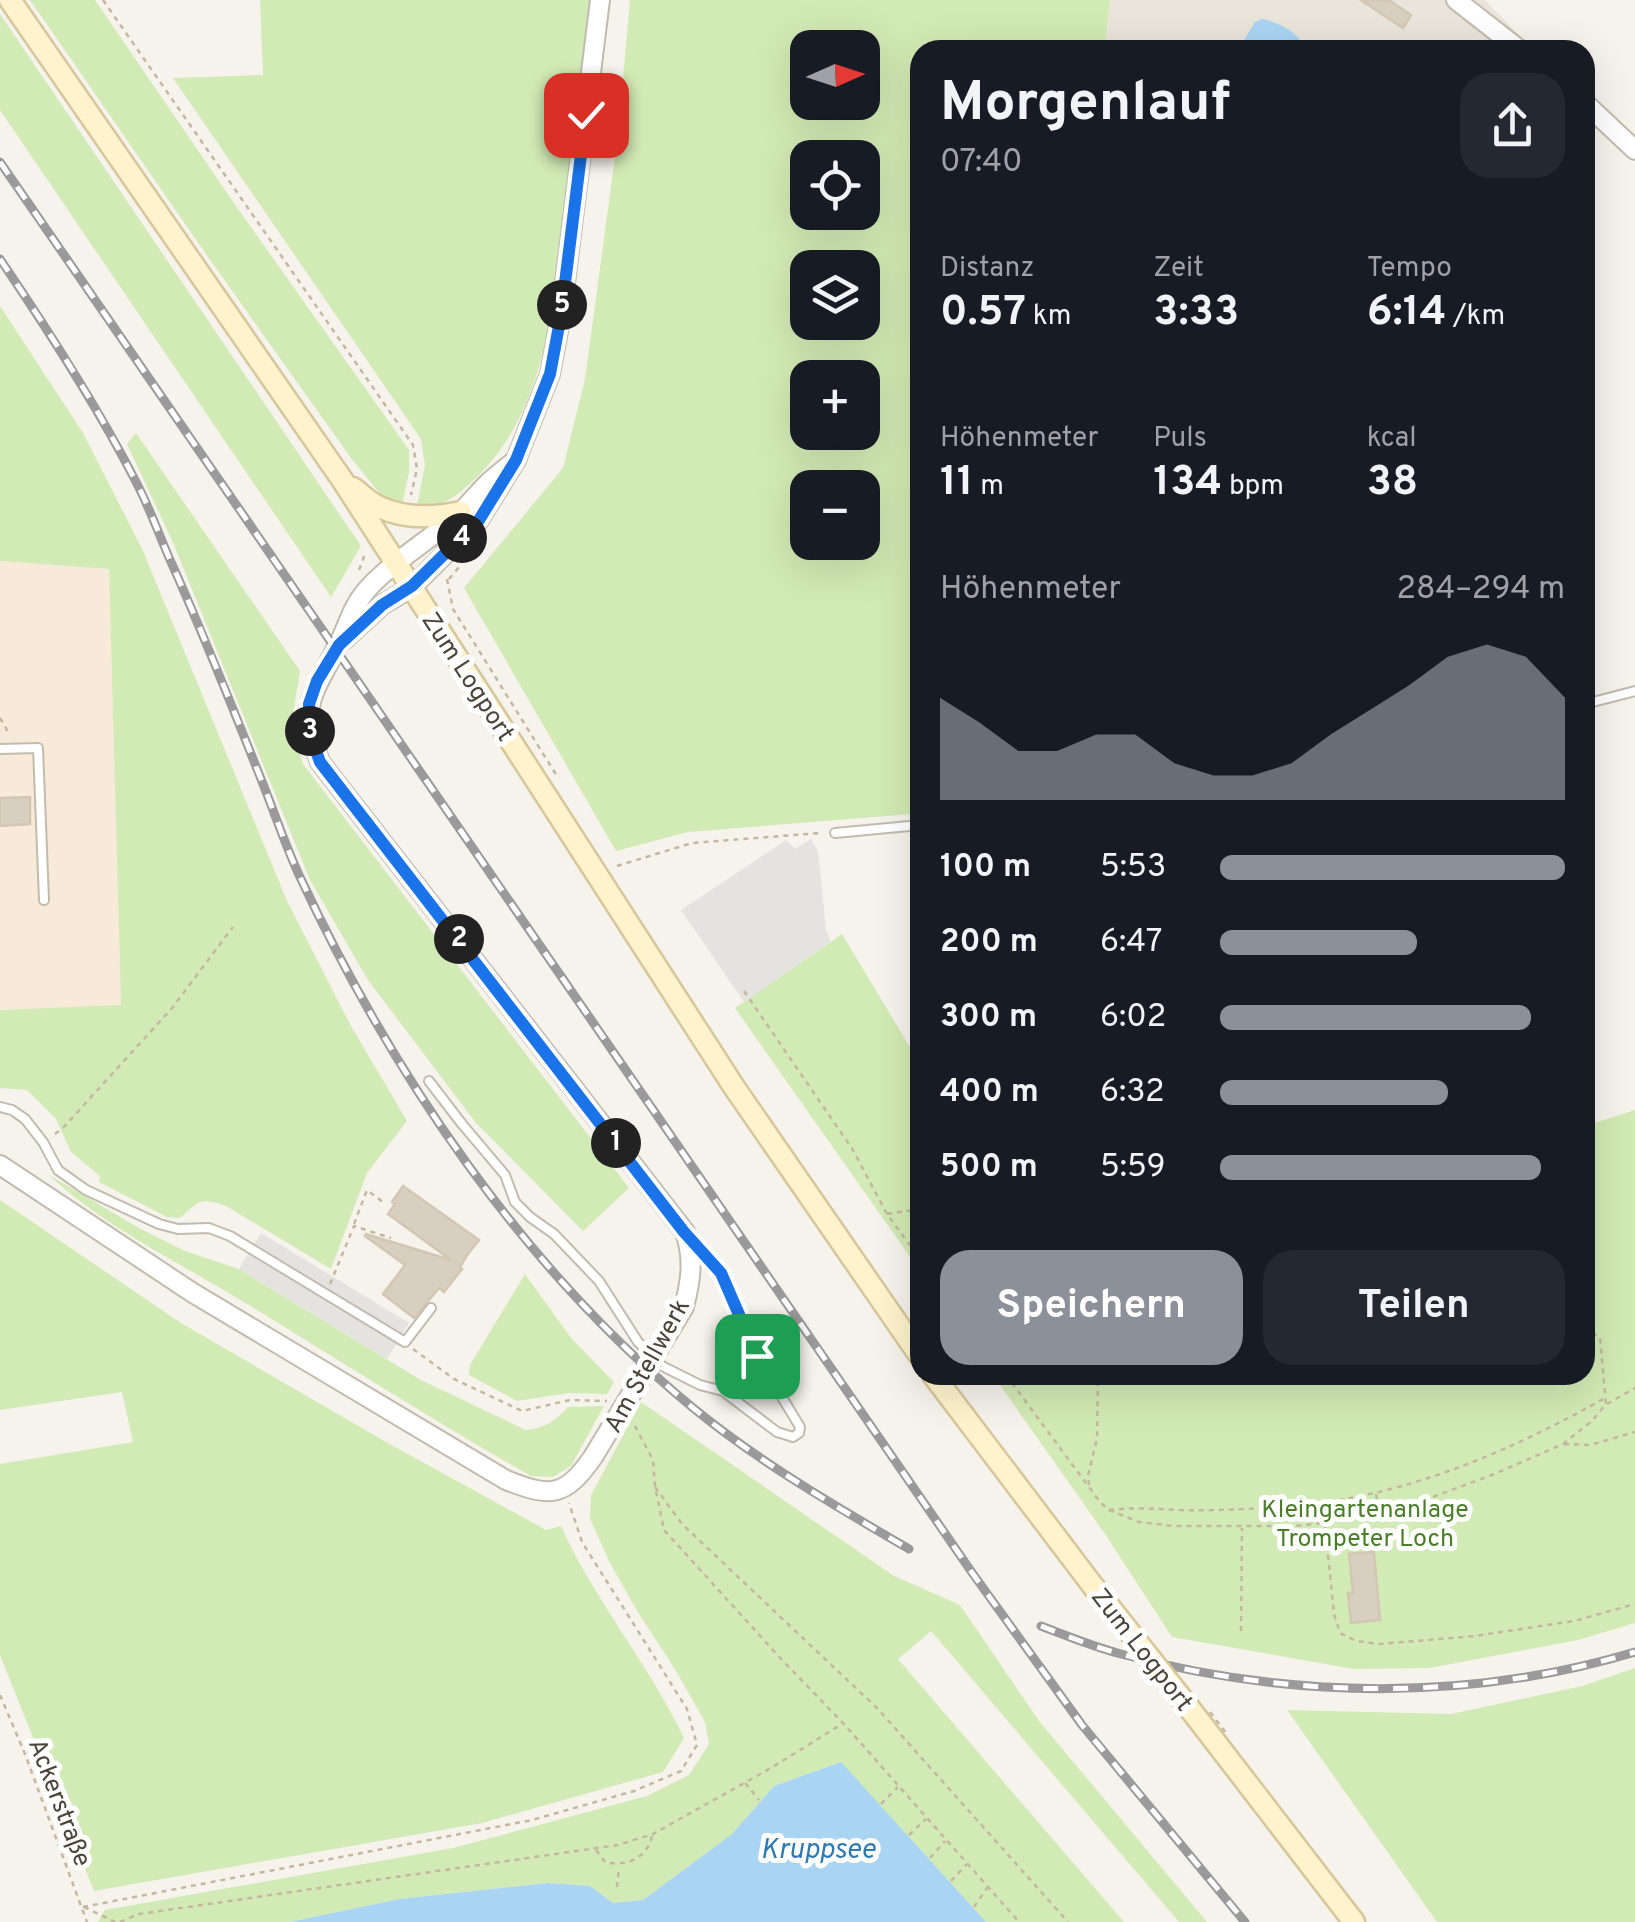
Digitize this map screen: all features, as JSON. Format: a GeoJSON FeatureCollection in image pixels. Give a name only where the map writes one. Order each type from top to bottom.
{"type":"FeatureCollection","features":[{"type":"Feature","properties":{"kind":"main road","name":"Zum Logport"},"geometry":{"type":"LineString","coordinates":[[10,0],[343,481],[734,1087],[910,1342]]}},
{"type":"Feature","properties":{"kind":"main road"},"geometry":{"type":"LineString","coordinates":[[343,481],[378,507],[408,515],[436,517],[461,512]]}},
{"type":"Feature","properties":{"kind":"main road","name":"Zum Logport"},"geometry":{"type":"LineString","coordinates":[[942,1385],[1354,1922]]}},
{"type":"Feature","properties":{"kind":"street"},"geometry":{"type":"LineString","coordinates":[[339,645],[382,605],[412,586],[479,520],[516,460],[550,374],[564,296],[600,0]]}},
{"type":"Feature","properties":{"kind":"street"},"geometry":{"type":"LineString","coordinates":[[1456,0],[1507,40]]}},
{"type":"Feature","properties":{"kind":"street"},"geometry":{"type":"LineString","coordinates":[[1595,112],[1635,150]]}},
{"type":"Feature","properties":{"kind":"street"},"geometry":{"type":"LineString","coordinates":[[516,460],[364,593],[317,681],[309,704],[310,734],[320,762],[684,1232]]}},
{"type":"Feature","properties":{"kind":"street"},"geometry":{"type":"LineString","coordinates":[[0,1165],[193,1293],[506,1480],[527,1488],[562,1488]]}},
{"type":"Feature","properties":{"kind":"street","name":"Am Stellwerk"},"geometry":{"type":"LineString","coordinates":[[562,1488],[575,1482],[593,1458],[684,1308],[692,1252],[684,1232]]}},
{"type":"Feature","properties":{"kind":"lane"},"geometry":{"type":"LineString","coordinates":[[1595,702],[1635,692]]}},
{"type":"Feature","properties":{"kind":"lane"},"geometry":{"type":"LineString","coordinates":[[0,749],[38,748],[44,900]]}},
{"type":"Feature","properties":{"kind":"lane"},"geometry":{"type":"LineString","coordinates":[[835,833],[910,827]]}},
{"type":"Feature","properties":{"kind":"lane"},"geometry":{"type":"LineString","coordinates":[[429,1081],[505,1175],[515,1202],[554,1234],[599,1281],[638,1342],[662,1366],[700,1385],[723,1391],[778,1432],[792,1437],[800,1427],[757,1356],[721,1273],[684,1232]]}},
{"type":"Feature","properties":{"kind":"lane"},"geometry":{"type":"LineString","coordinates":[[0,1107],[25,1120],[58,1170],[86,1190],[159,1224],[178,1229],[209,1228],[230,1236],[405,1342],[431,1308]]}},
{"type":"Feature","properties":{"kind":"path"},"geometry":{"type":"LineString","coordinates":[[103,0],[413,445],[416,468],[408,515]]}},
{"type":"Feature","properties":{"kind":"path"},"geometry":{"type":"LineString","coordinates":[[448,580],[453,609],[556,774]]}},
{"type":"Feature","properties":{"kind":"path"},"geometry":{"type":"LineString","coordinates":[[613,868],[692,842],[835,833]]}},
{"type":"Feature","properties":{"kind":"path"},"geometry":{"type":"LineString","coordinates":[[43,1142],[62,1130],[112,1077],[232,927]]}},
{"type":"Feature","properties":{"kind":"path"},"geometry":{"type":"LineString","coordinates":[[744,991],[853,1150],[887,1214],[910,1245]]}},
{"type":"Feature","properties":{"kind":"path"},"geometry":{"type":"LineString","coordinates":[[336,1272],[367,1190],[383,1202]]}},
{"type":"Feature","properties":{"kind":"path"},"geometry":{"type":"LineString","coordinates":[[887,1214],[910,1211]]}},
{"type":"Feature","properties":{"kind":"path"},"geometry":{"type":"LineString","coordinates":[[354,1226],[392,1238]]}},
{"type":"Feature","properties":{"kind":"path"},"geometry":{"type":"LineString","coordinates":[[1013,1385],[1108,1510],[1139,1522],[1174,1526],[1325,1523],[1430,1498],[1563,1444],[1592,1421],[1606,1401],[1600,1338],[1595,1334]]}},
{"type":"Feature","properties":{"kind":"path"},"geometry":{"type":"LineString","coordinates":[[405,1342],[454,1380],[522,1411],[570,1400],[606,1400]]}},
{"type":"Feature","properties":{"kind":"path"},"geometry":{"type":"LineString","coordinates":[[1089,1486],[1097,1438],[1098,1385]]}},
{"type":"Feature","properties":{"kind":"path"},"geometry":{"type":"LineString","coordinates":[[1108,1510],[1294,1506],[1375,1493],[1428,1479],[1498,1453],[1635,1388]]}},
{"type":"Feature","properties":{"kind":"path"},"geometry":{"type":"LineString","coordinates":[[635,1426],[653,1460],[654,1486],[664,1530],[844,1723],[1017,1921]]}},
{"type":"Feature","properties":{"kind":"path"},"geometry":{"type":"LineString","coordinates":[[1563,1444],[1590,1445],[1635,1432]]}},
{"type":"Feature","properties":{"kind":"path"},"geometry":{"type":"LineString","coordinates":[[654,1486],[682,1524],[876,1708],[1068,1922]]}},
{"type":"Feature","properties":{"kind":"path"},"geometry":{"type":"LineString","coordinates":[[82,1907],[532,1820],[634,1791],[681,1771],[697,1745],[687,1708],[582,1542],[562,1488]]}},
{"type":"Feature","properties":{"kind":"path"},"geometry":{"type":"LineString","coordinates":[[1375,1493],[1379,1511]]}},
{"type":"Feature","properties":{"kind":"path"},"geometry":{"type":"LineString","coordinates":[[1325,1523],[1334,1614],[1340,1632],[1356,1641],[1379,1644],[1475,1636],[1574,1621],[1635,1604]]}},
{"type":"Feature","properties":{"kind":"path"},"geometry":{"type":"LineString","coordinates":[[1240,1631],[1242,1527]]}},
{"type":"Feature","properties":{"kind":"path","name":"Ackerstraße"},"geometry":{"type":"LineString","coordinates":[[0,1695],[88,1922]]}},
{"type":"Feature","properties":{"kind":"path"},"geometry":{"type":"LineString","coordinates":[[82,1907],[117,1922],[139,1914],[618,1845],[652,1834],[844,1723]]}},
{"type":"Feature","properties":{"kind":"path"},"geometry":{"type":"LineString","coordinates":[[745,1783],[759,1800]]}},
{"type":"Feature","properties":{"kind":"path"},"geometry":{"type":"LineString","coordinates":[[881,1804],[899,1786]]}},
{"type":"Feature","properties":{"kind":"path"},"geometry":{"type":"LineString","coordinates":[[909,1835],[927,1818]]}},
{"type":"Feature","properties":{"kind":"path"},"geometry":{"type":"LineString","coordinates":[[595,1848],[605,1862],[619,1866],[649,1848],[652,1834]]}},
{"type":"Feature","properties":{"kind":"path"},"geometry":{"type":"LineString","coordinates":[[930,1858],[946,1840]]}},
{"type":"Feature","properties":{"kind":"path"},"geometry":{"type":"LineString","coordinates":[[951,1881],[967,1863]]}},
{"type":"Feature","properties":{"kind":"path"},"geometry":{"type":"LineString","coordinates":[[617,1888],[619,1866]]}},
{"type":"Feature","properties":{"kind":"path"},"geometry":{"type":"LineString","coordinates":[[974,1907],[988,1887]]}},
{"type":"Feature","properties":{"kind":"shaded area"},"geometry":{"type":"Polygon","coordinates":[[[1110,0],[1485,0],[1523,40],[1106,40],[1110,0]]]}},
{"type":"Feature","properties":{"kind":"shaded area"},"geometry":{"type":"Polygon","coordinates":[[[0,561],[109,569],[121,1006],[0,1010],[0,561]]]}},
{"type":"Feature","properties":{"kind":"shaded area"},"geometry":{"type":"Polygon","coordinates":[[[811,839],[818,851],[826,930],[831,941],[744,1002],[681,910],[786,840],[795,849],[811,839]]]}},
{"type":"Feature","properties":{"kind":"shaded area"},"geometry":{"type":"Polygon","coordinates":[[[261,1233],[409,1323],[387,1359],[239,1269],[261,1233]]]}},
{"type":"Feature","properties":{"kind":"green space"},"geometry":{"type":"Polygon","coordinates":[[[30,0],[95,0],[409,450],[402,505],[382,496],[351,458],[30,0]]]}},
{"type":"Feature","properties":{"kind":"green space"},"geometry":{"type":"Polygon","coordinates":[[[260,0],[592,0],[553,304],[535,380],[502,448],[477,477],[445,501],[417,506],[425,465],[421,439],[173,78],[263,75],[260,0]]]}},
{"type":"Feature","properties":{"kind":"green space"},"geometry":{"type":"Polygon","coordinates":[[[630,0],[1110,0],[1106,40],[910,40],[910,814],[688,832],[616,851],[464,588],[563,468],[585,379],[618,135],[630,0]]]}},
{"type":"Feature","properties":{"kind":"green space"},"geometry":{"type":"Polygon","coordinates":[[[0,14],[361,546],[331,597],[0,110],[0,14]]]}},
{"type":"Feature","properties":{"kind":"green space"},"geometry":{"type":"Polygon","coordinates":[[[0,306],[83,433],[143,551],[287,901],[351,1026],[407,1121],[367,1173],[331,1269],[226,1206],[205,1201],[180,1218],[167,1217],[99,1182],[100,1176],[71,1152],[56,1119],[27,1090],[0,1088],[0,1010],[121,1005],[109,569],[0,561],[0,306]]]}},
{"type":"Feature","properties":{"kind":"green space"},"geometry":{"type":"Polygon","coordinates":[[[136,433],[300,671],[293,714],[303,764],[629,1188],[583,1231],[476,1123],[368,980],[310,880],[174,545],[127,444],[136,433]]]}},
{"type":"Feature","properties":{"kind":"green space"},"geometry":{"type":"Polygon","coordinates":[[[842,934],[910,1047],[910,1257],[735,1008],[842,934]]]}},
{"type":"Feature","properties":{"kind":"green space","name":"Kleingartenanlage Trompeter Loch"},"geometry":{"type":"Polygon","coordinates":[[[1635,1110],[1635,1623],[1578,1640],[1430,1668],[1354,1669],[1172,1637],[1000,1385],[1595,1385],[1595,1123],[1635,1110]]]}},
{"type":"Feature","properties":{"kind":"green space"},"geometry":{"type":"Polygon","coordinates":[[[49,1175],[185,1251],[239,1269],[421,1380],[526,1430],[550,1423],[568,1407],[604,1406],[571,1466],[553,1477],[531,1476],[117,1227],[49,1175]]]}},
{"type":"Feature","properties":{"kind":"green space"},"geometry":{"type":"Polygon","coordinates":[[[0,1200],[181,1323],[546,1530],[561,1526],[684,1738],[663,1772],[482,1823],[94,1891],[0,1655],[0,1464],[133,1442],[122,1392],[0,1410],[0,1200]]]}},
{"type":"Feature","properties":{"kind":"green space"},"geometry":{"type":"Polygon","coordinates":[[[525,1274],[571,1338],[614,1382],[607,1394],[569,1393],[517,1401],[469,1375],[470,1365],[525,1274]]]}},
{"type":"Feature","properties":{"kind":"green space"},"geometry":{"type":"Polygon","coordinates":[[[641,1402],[894,1576],[960,1605],[1039,1721],[1207,1922],[1179,1922],[931,1631],[898,1659],[1124,1922],[986,1922],[840,1762],[774,1786],[732,1834],[643,1900],[613,1903],[590,1886],[548,1883],[399,1899],[290,1922],[98,1922],[105,1910],[453,1848],[647,1796],[689,1775],[709,1744],[705,1722],[636,1609],[590,1519],[591,1495],[641,1402]]]}},
{"type":"Feature","properties":{"kind":"green space"},"geometry":{"type":"Polygon","coordinates":[[[1635,1668],[1635,1922],[1437,1922],[1287,1710],[1451,1714],[1582,1686],[1635,1668]]]}},
{"type":"Feature","properties":{"kind":"water"},"geometry":{"type":"Polygon","coordinates":[[[1262,19],[1275,23],[1300,40],[1244,40],[1255,22],[1262,19]]]}},
{"type":"Feature","properties":{"kind":"water","name":"Kruppsee"},"geometry":{"type":"Polygon","coordinates":[[[841,1762],[986,1922],[290,1922],[399,1899],[548,1883],[590,1886],[613,1903],[643,1900],[732,1834],[774,1786],[841,1762]]]}},
{"type":"Feature","properties":{"kind":"building"},"geometry":{"type":"Polygon","coordinates":[[[1361,0],[1389,0],[1411,15],[1403,28],[1361,0]]]}},
{"type":"Feature","properties":{"kind":"building"},"geometry":{"type":"Polygon","coordinates":[[[30,797],[30,824],[0,826],[0,798],[30,797]]]}},
{"type":"Feature","properties":{"kind":"building"},"geometry":{"type":"Polygon","coordinates":[[[403,1186],[479,1240],[444,1292],[439,1288],[414,1318],[383,1294],[405,1265],[365,1236],[451,1260],[388,1214],[403,1186]]]}},
{"type":"Feature","properties":{"kind":"building"},"geometry":{"type":"Polygon","coordinates":[[[1374,1552],[1380,1620],[1351,1623],[1349,1554],[1374,1552]]]}},
{"type":"Feature","properties":{"kind":"railway"},"geometry":{"type":"LineString","coordinates":[[0,162],[973,1574],[1082,1725],[1245,1922]]}},
{"type":"Feature","properties":{"kind":"railway"},"geometry":{"type":"LineString","coordinates":[[0,259],[71,368],[135,480],[206,643],[289,853],[336,951],[420,1095],[467,1164],[572,1293],[692,1407],[771,1465],[909,1549]]}},
{"type":"Feature","properties":{"kind":"railway"},"geometry":{"type":"LineString","coordinates":[[1041,1626],[1111,1651],[1184,1669],[1249,1680],[1378,1689],[1508,1680],[1635,1652]]}},
{"type":"Feature","properties":{"kind":"route"},"geometry":{"type":"LineString","coordinates":[[586,115],[550,374],[516,460],[479,520],[412,586],[382,605],[339,645],[317,681],[309,704],[310,734],[320,762],[684,1232],[721,1273],[757,1356]]}}]}
